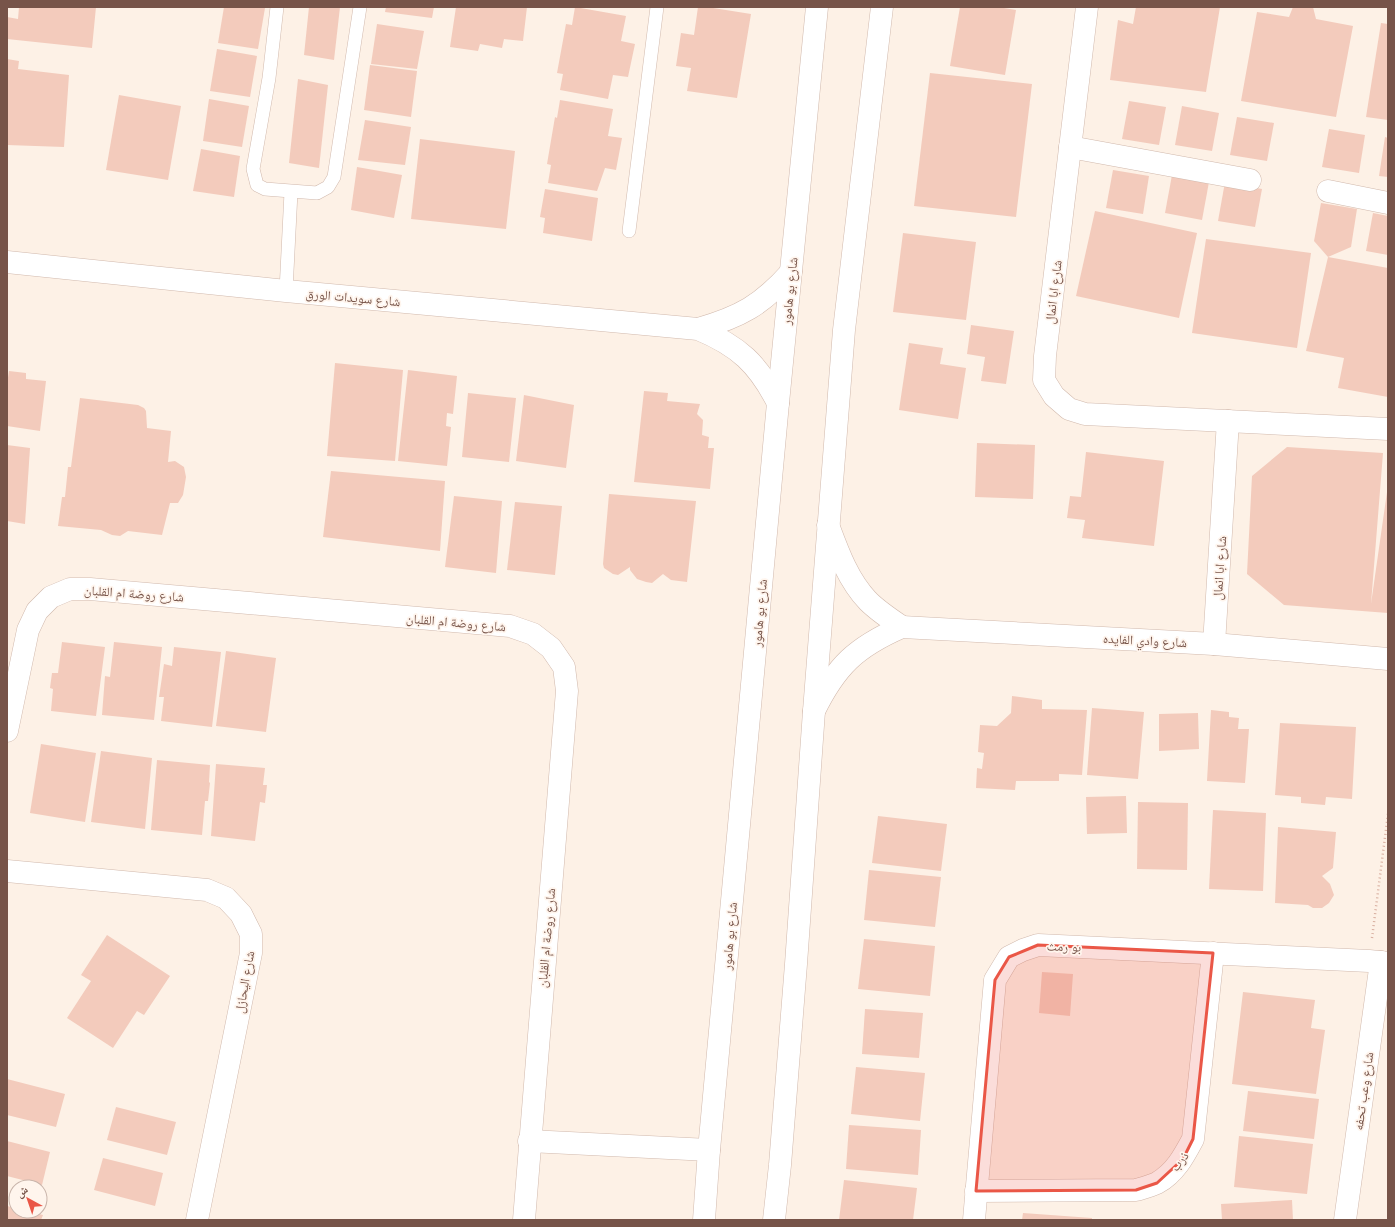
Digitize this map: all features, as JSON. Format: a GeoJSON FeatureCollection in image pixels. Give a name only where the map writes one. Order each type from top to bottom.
{"type":"FeatureCollection","features":[{"type":"Feature","properties":{"kind":"street","name":"شارع بو هامور"},"geometry":{"type":"LineString","coordinates":[[704,1220],[778,403],[817,7]]}},
{"type":"Feature","properties":{"kind":"street"},"geometry":{"type":"LineString","coordinates":[[774,1220],[780,1165],[796,964],[828,525],[844,330],[882,7]]}},
{"type":"Feature","properties":{"kind":"street","name":"شارع ابا انمال"},"geometry":{"type":"LineString","coordinates":[[1087,7],[1045,356],[1044,380],[1054,396],[1069,409],[1085,414],[1388,430]]}},
{"type":"Feature","properties":{"kind":"street"},"geometry":{"type":"LineString","coordinates":[[1070,147],[1250,180]]}},
{"type":"Feature","properties":{"kind":"street"},"geometry":{"type":"LineString","coordinates":[[1328,191],[1388,203]]}},
{"type":"Feature","properties":{"kind":"street","name":"شارع سويدات الورق"},"geometry":{"type":"LineString","coordinates":[[7,262],[286,291],[698,329],[719,338],[738,350],[754,365],[768,383],[778,403]]}},
{"type":"Feature","properties":{"kind":"street","name":"شارع سويدات الورق"},"geometry":{"type":"LineString","coordinates":[[698,329],[720,323],[741,314],[760,303],[776,289],[791,272]]}},
{"type":"Feature","properties":{"kind":"street","name":"شارع ابا انمال"},"geometry":{"type":"LineString","coordinates":[[1214,644],[1228,421]]}},
{"type":"Feature","properties":{"kind":"street"},"geometry":{"type":"LineString","coordinates":[[828,525],[836,547],[854,584],[868,601],[878,610],[902,627]]}},
{"type":"Feature","properties":{"kind":"street","name":"شارع روضة ام القلبان"},"geometry":{"type":"LineString","coordinates":[[7,731],[28,630],[37,611],[51,597],[70,589],[90,589],[510,626],[533,634],[551,648],[564,667],[567,690],[529,1142],[524,1220]]}},
{"type":"Feature","properties":{"kind":"street","name":"شارع وادي الفايده"},"geometry":{"type":"LineString","coordinates":[[814,710],[825,688],[840,668],[858,651],[879,637],[902,627],[1214,644],[1388,659]]}},
{"type":"Feature","properties":{"kind":"street","name":"شارع اليحازل"},"geometry":{"type":"LineString","coordinates":[[7,871],[207,890],[226,898],[241,914],[251,934],[251,953],[197,1220]]}},
{"type":"Feature","properties":{"kind":"street","name":"بو رمث"},"geometry":{"type":"LineString","coordinates":[[974,1220],[995,980],[1009,957],[1038,945],[1379,962]]}},
{"type":"Feature","properties":{"kind":"street","name":"ذرب"},"geometry":{"type":"LineString","coordinates":[[976,1191],[1136,1190],[1157,1183],[1172,1172],[1183,1159],[1193,1139],[1213,953]]}},
{"type":"Feature","properties":{"kind":"street","name":"شارع وعب تحفه"},"geometry":{"type":"LineString","coordinates":[[1345,1220],[1379,962]]}},
{"type":"Feature","properties":{"kind":"street"},"geometry":{"type":"LineString","coordinates":[[529,1142],[710,1150]]}},
{"type":"Feature","properties":{"kind":"lane"},"geometry":{"type":"LineString","coordinates":[[277,7],[269,78],[253,169],[257,185],[265,189],[317,193],[328,187],[334,177],[360,7]]}},
{"type":"Feature","properties":{"kind":"lane"},"geometry":{"type":"LineString","coordinates":[[629,231],[657,7]]}},
{"type":"Feature","properties":{"kind":"lane"},"geometry":{"type":"LineString","coordinates":[[286,291],[291,192]]}},
{"type":"Feature","properties":{"kind":"path"},"geometry":{"type":"LineString","coordinates":[[1379,962],[1388,814]]}},
{"type":"Feature","properties":{"kind":"highlighted area"},"geometry":{"type":"Polygon","coordinates":[[[1038,945],[1213,953],[1193,1139],[1183,1159],[1157,1183],[1136,1190],[976,1191],[995,980],[1009,957],[1038,945]]]}},
{"type":"Feature","properties":{"kind":"building"},"geometry":{"type":"Polygon","coordinates":[[[19,7],[96,7],[92,48],[7,39],[7,17],[18,19],[19,7]]]}},
{"type":"Feature","properties":{"kind":"building"},"geometry":{"type":"Polygon","coordinates":[[[224,7],[265,8],[258,49],[218,43],[224,7]]]}},
{"type":"Feature","properties":{"kind":"building"},"geometry":{"type":"Polygon","coordinates":[[[309,7],[340,7],[334,60],[304,55],[309,7]]]}},
{"type":"Feature","properties":{"kind":"building"},"geometry":{"type":"Polygon","coordinates":[[[386,7],[434,7],[432,18],[385,12],[386,7]]]}},
{"type":"Feature","properties":{"kind":"building"},"geometry":{"type":"Polygon","coordinates":[[[456,7],[527,7],[523,41],[504,39],[502,48],[480,44],[478,51],[450,47],[456,7]]]}},
{"type":"Feature","properties":{"kind":"building"},"geometry":{"type":"Polygon","coordinates":[[[575,7],[626,16],[621,41],[635,44],[628,77],[613,75],[608,99],[560,90],[563,74],[557,73],[566,24],[572,25],[575,7]]]}},
{"type":"Feature","properties":{"kind":"building"},"geometry":{"type":"Polygon","coordinates":[[[698,7],[751,14],[737,98],[687,91],[691,68],[676,66],[681,33],[694,35],[698,7]]]}},
{"type":"Feature","properties":{"kind":"building"},"geometry":{"type":"Polygon","coordinates":[[[960,7],[998,7],[1016,10],[1005,75],[950,66],[960,7]]]}},
{"type":"Feature","properties":{"kind":"building"},"geometry":{"type":"Polygon","coordinates":[[[1136,7],[1220,7],[1206,92],[1110,80],[1118,20],[1133,24],[1136,7]]]}},
{"type":"Feature","properties":{"kind":"building"},"geometry":{"type":"Polygon","coordinates":[[[1293,7],[1313,7],[1316,19],[1353,26],[1336,117],[1241,101],[1257,12],[1289,17],[1293,7]]]}},
{"type":"Feature","properties":{"kind":"building"},"geometry":{"type":"Polygon","coordinates":[[[1381,23],[1388,24],[1388,120],[1366,117],[1381,23]]]}},
{"type":"Feature","properties":{"kind":"building"},"geometry":{"type":"Polygon","coordinates":[[[377,24],[424,31],[417,69],[371,64],[377,24]]]}},
{"type":"Feature","properties":{"kind":"building"},"geometry":{"type":"Polygon","coordinates":[[[217,49],[257,56],[250,97],[210,91],[217,49]]]}},
{"type":"Feature","properties":{"kind":"building"},"geometry":{"type":"Polygon","coordinates":[[[7,59],[19,61],[18,69],[69,75],[64,147],[7,145],[7,59]]]}},
{"type":"Feature","properties":{"kind":"building"},"geometry":{"type":"Polygon","coordinates":[[[370,65],[417,71],[411,117],[364,110],[370,65]]]}},
{"type":"Feature","properties":{"kind":"building"},"geometry":{"type":"Polygon","coordinates":[[[930,73],[1032,84],[1016,217],[914,206],[930,73]]]}},
{"type":"Feature","properties":{"kind":"building"},"geometry":{"type":"Polygon","coordinates":[[[298,79],[328,85],[319,168],[289,163],[298,79]]]}},
{"type":"Feature","properties":{"kind":"building"},"geometry":{"type":"Polygon","coordinates":[[[119,95],[181,106],[168,180],[106,170],[119,95]]]}},
{"type":"Feature","properties":{"kind":"building"},"geometry":{"type":"Polygon","coordinates":[[[209,99],[249,106],[242,147],[203,141],[209,99]]]}},
{"type":"Feature","properties":{"kind":"building"},"geometry":{"type":"Polygon","coordinates":[[[560,100],[613,109],[608,136],[622,138],[616,170],[605,168],[597,191],[548,183],[551,165],[547,164],[555,117],[557,118],[560,100]]]}},
{"type":"Feature","properties":{"kind":"building"},"geometry":{"type":"Polygon","coordinates":[[[1129,101],[1166,107],[1159,145],[1122,139],[1129,101]]]}},
{"type":"Feature","properties":{"kind":"building"},"geometry":{"type":"Polygon","coordinates":[[[1182,106],[1219,113],[1212,151],[1175,145],[1182,106]]]}},
{"type":"Feature","properties":{"kind":"building"},"geometry":{"type":"Polygon","coordinates":[[[1237,117],[1274,123],[1267,161],[1230,155],[1237,117]]]}},
{"type":"Feature","properties":{"kind":"building"},"geometry":{"type":"Polygon","coordinates":[[[365,120],[411,127],[405,165],[358,160],[365,120]]]}},
{"type":"Feature","properties":{"kind":"building"},"geometry":{"type":"Polygon","coordinates":[[[1329,129],[1365,135],[1359,173],[1322,167],[1329,129]]]}},
{"type":"Feature","properties":{"kind":"building"},"geometry":{"type":"Polygon","coordinates":[[[1385,137],[1388,138],[1388,177],[1379,176],[1385,137]]]}},
{"type":"Feature","properties":{"kind":"building"},"geometry":{"type":"Polygon","coordinates":[[[420,139],[515,151],[506,229],[411,219],[420,139]]]}},
{"type":"Feature","properties":{"kind":"building"},"geometry":{"type":"Polygon","coordinates":[[[201,149],[240,156],[234,197],[193,191],[201,149]]]}},
{"type":"Feature","properties":{"kind":"building"},"geometry":{"type":"Polygon","coordinates":[[[357,167],[402,175],[394,218],[351,210],[357,167]]]}},
{"type":"Feature","properties":{"kind":"building"},"geometry":{"type":"Polygon","coordinates":[[[1113,170],[1149,176],[1143,214],[1106,208],[1113,170]]]}},
{"type":"Feature","properties":{"kind":"building"},"geometry":{"type":"Polygon","coordinates":[[[1172,175],[1209,182],[1202,220],[1165,213],[1172,175]]]}},
{"type":"Feature","properties":{"kind":"building"},"geometry":{"type":"Polygon","coordinates":[[[1225,182],[1262,189],[1255,227],[1218,221],[1225,182]]]}},
{"type":"Feature","properties":{"kind":"building"},"geometry":{"type":"Polygon","coordinates":[[[545,189],[598,198],[592,241],[543,233],[545,218],[540,217],[545,189]]]}},
{"type":"Feature","properties":{"kind":"building"},"geometry":{"type":"Polygon","coordinates":[[[1321,203],[1357,209],[1351,247],[1328,257],[1314,241],[1321,203]]]}},
{"type":"Feature","properties":{"kind":"building"},"geometry":{"type":"Polygon","coordinates":[[[1095,211],[1197,233],[1179,318],[1076,296],[1095,211]]]}},
{"type":"Feature","properties":{"kind":"building"},"geometry":{"type":"Polygon","coordinates":[[[1373,213],[1388,216],[1388,255],[1366,251],[1373,213]]]}},
{"type":"Feature","properties":{"kind":"building"},"geometry":{"type":"Polygon","coordinates":[[[903,233],[976,242],[966,320],[893,312],[903,233]]]}},
{"type":"Feature","properties":{"kind":"building"},"geometry":{"type":"Polygon","coordinates":[[[1206,239],[1311,253],[1297,348],[1192,333],[1206,239]]]}},
{"type":"Feature","properties":{"kind":"building"},"geometry":{"type":"Polygon","coordinates":[[[1328,257],[1388,268],[1388,397],[1338,388],[1344,358],[1306,351],[1328,257]]]}},
{"type":"Feature","properties":{"kind":"building"},"geometry":{"type":"Polygon","coordinates":[[[971,325],[1014,331],[1006,384],[981,381],[985,357],[967,354],[971,325]]]}},
{"type":"Feature","properties":{"kind":"building"},"geometry":{"type":"Polygon","coordinates":[[[909,343],[943,348],[940,364],[966,368],[958,419],[899,410],[909,343]]]}},
{"type":"Feature","properties":{"kind":"building"},"geometry":{"type":"Polygon","coordinates":[[[335,363],[403,370],[395,461],[327,456],[335,363]]]}},
{"type":"Feature","properties":{"kind":"building"},"geometry":{"type":"Polygon","coordinates":[[[408,370],[457,376],[453,414],[447,413],[446,426],[451,427],[447,466],[398,461],[408,370]]]}},
{"type":"Feature","properties":{"kind":"building"},"geometry":{"type":"Polygon","coordinates":[[[9,371],[26,373],[26,379],[46,381],[40,431],[7,426],[7,384],[9,371]]]}},
{"type":"Feature","properties":{"kind":"building"},"geometry":{"type":"Polygon","coordinates":[[[644,391],[668,393],[667,401],[700,404],[697,414],[703,420],[702,435],[709,437],[708,448],[714,448],[710,489],[634,482],[644,391]]]}},
{"type":"Feature","properties":{"kind":"building"},"geometry":{"type":"Polygon","coordinates":[[[468,393],[516,398],[509,462],[462,457],[468,393]]]}},
{"type":"Feature","properties":{"kind":"building"},"geometry":{"type":"Polygon","coordinates":[[[524,395],[574,405],[566,468],[516,461],[524,395]]]}},
{"type":"Feature","properties":{"kind":"building"},"geometry":{"type":"Polygon","coordinates":[[[80,398],[138,405],[146,411],[147,428],[171,431],[168,462],[175,461],[184,467],[186,477],[183,495],[178,503],[170,503],[162,535],[128,531],[120,536],[112,535],[101,530],[58,526],[62,497],[65,497],[68,467],[71,467],[80,398]]]}},
{"type":"Feature","properties":{"kind":"building"},"geometry":{"type":"Polygon","coordinates":[[[977,443],[1035,445],[1033,499],[975,497],[977,443]]]}},
{"type":"Feature","properties":{"kind":"building"},"geometry":{"type":"Polygon","coordinates":[[[7,445],[30,448],[25,524],[7,521],[7,445]]]}},
{"type":"Feature","properties":{"kind":"building"},"geometry":{"type":"Polygon","coordinates":[[[1287,447],[1383,453],[1371,604],[1388,485],[1388,613],[1284,605],[1247,574],[1252,476],[1287,447]]]}},
{"type":"Feature","properties":{"kind":"building"},"geometry":{"type":"Polygon","coordinates":[[[1086,452],[1164,461],[1154,546],[1082,538],[1085,520],[1067,518],[1070,496],[1081,497],[1086,452]]]}},
{"type":"Feature","properties":{"kind":"building"},"geometry":{"type":"Polygon","coordinates":[[[331,471],[445,481],[440,551],[323,537],[331,471]]]}},
{"type":"Feature","properties":{"kind":"building"},"geometry":{"type":"Polygon","coordinates":[[[609,494],[696,501],[687,582],[671,580],[663,574],[652,583],[646,582],[637,579],[630,570],[630,567],[618,575],[613,574],[604,568],[603,564],[609,494]]]}},
{"type":"Feature","properties":{"kind":"building"},"geometry":{"type":"Polygon","coordinates":[[[454,496],[502,501],[496,573],[445,567],[454,496]]]}},
{"type":"Feature","properties":{"kind":"building"},"geometry":{"type":"Polygon","coordinates":[[[515,502],[562,506],[555,575],[507,570],[515,502]]]}},
{"type":"Feature","properties":{"kind":"building"},"geometry":{"type":"Polygon","coordinates":[[[62,642],[105,647],[96,716],[51,711],[53,689],[50,688],[52,673],[58,673],[62,642]]]}},
{"type":"Feature","properties":{"kind":"building"},"geometry":{"type":"Polygon","coordinates":[[[114,642],[162,647],[154,720],[102,715],[105,676],[110,677],[114,642]]]}},
{"type":"Feature","properties":{"kind":"building"},"geometry":{"type":"Polygon","coordinates":[[[174,647],[221,652],[212,727],[161,721],[164,697],[159,697],[164,664],[172,666],[174,647]]]}},
{"type":"Feature","properties":{"kind":"building"},"geometry":{"type":"Polygon","coordinates":[[[226,651],[276,658],[266,732],[216,726],[226,651]]]}},
{"type":"Feature","properties":{"kind":"building"},"geometry":{"type":"Polygon","coordinates":[[[1012,696],[1042,700],[1042,709],[1087,710],[1082,775],[1059,774],[1059,781],[1016,781],[1015,790],[976,788],[977,768],[982,769],[984,753],[978,752],[980,725],[997,726],[1011,713],[1012,696]]]}},
{"type":"Feature","properties":{"kind":"building"},"geometry":{"type":"Polygon","coordinates":[[[1092,708],[1144,712],[1138,779],[1087,775],[1092,708]]]}},
{"type":"Feature","properties":{"kind":"building"},"geometry":{"type":"Polygon","coordinates":[[[1211,710],[1229,712],[1229,717],[1239,718],[1238,729],[1249,729],[1245,783],[1207,781],[1211,710]]]}},
{"type":"Feature","properties":{"kind":"building"},"geometry":{"type":"Polygon","coordinates":[[[1198,713],[1199,749],[1159,751],[1159,714],[1198,713]]]}},
{"type":"Feature","properties":{"kind":"building"},"geometry":{"type":"Polygon","coordinates":[[[1280,723],[1356,727],[1352,799],[1326,797],[1325,805],[1301,803],[1301,797],[1275,795],[1280,723]]]}},
{"type":"Feature","properties":{"kind":"building"},"geometry":{"type":"Polygon","coordinates":[[[41,744],[96,753],[85,822],[30,813],[41,744]]]}},
{"type":"Feature","properties":{"kind":"building"},"geometry":{"type":"Polygon","coordinates":[[[101,751],[152,758],[145,829],[91,822],[101,751]]]}},
{"type":"Feature","properties":{"kind":"building"},"geometry":{"type":"Polygon","coordinates":[[[157,760],[210,765],[208,801],[205,801],[202,835],[151,830],[157,760]]]}},
{"type":"Feature","properties":{"kind":"building"},"geometry":{"type":"Polygon","coordinates":[[[216,764],[265,768],[263,785],[267,785],[265,803],[260,802],[255,841],[211,836],[216,764]]]}},
{"type":"Feature","properties":{"kind":"building"},"geometry":{"type":"Polygon","coordinates":[[[1126,796],[1127,833],[1087,834],[1086,797],[1126,796]]]}},
{"type":"Feature","properties":{"kind":"building"},"geometry":{"type":"Polygon","coordinates":[[[1138,802],[1188,803],[1187,870],[1137,869],[1138,802]]]}},
{"type":"Feature","properties":{"kind":"building"},"geometry":{"type":"Polygon","coordinates":[[[1213,810],[1266,813],[1263,891],[1209,889],[1213,810]]]}},
{"type":"Feature","properties":{"kind":"building"},"geometry":{"type":"Polygon","coordinates":[[[878,816],[947,824],[941,871],[872,863],[878,816]]]}},
{"type":"Feature","properties":{"kind":"building"},"geometry":{"type":"Polygon","coordinates":[[[1278,827],[1336,832],[1333,868],[1322,876],[1330,884],[1334,895],[1329,903],[1322,908],[1313,908],[1308,905],[1275,903],[1278,827]]]}},
{"type":"Feature","properties":{"kind":"building"},"geometry":{"type":"Polygon","coordinates":[[[869,870],[941,877],[935,927],[864,920],[869,870]]]}},
{"type":"Feature","properties":{"kind":"building"},"geometry":{"type":"Polygon","coordinates":[[[107,935],[170,976],[144,1015],[137,1011],[113,1048],[67,1018],[91,981],[81,975],[107,935]]]}},
{"type":"Feature","properties":{"kind":"building"},"geometry":{"type":"Polygon","coordinates":[[[864,939],[935,946],[930,996],[858,989],[864,939]]]}},
{"type":"Feature","properties":{"kind":"building"},"geometry":{"type":"Polygon","coordinates":[[[1042,972],[1073,974],[1070,1016],[1039,1013],[1042,972]]]}},
{"type":"Feature","properties":{"kind":"building"},"geometry":{"type":"Polygon","coordinates":[[[1243,992],[1315,1000],[1311,1028],[1325,1030],[1316,1094],[1232,1084],[1243,992]]]}},
{"type":"Feature","properties":{"kind":"building"},"geometry":{"type":"Polygon","coordinates":[[[865,1009],[923,1013],[919,1058],[862,1054],[865,1009]]]}},
{"type":"Feature","properties":{"kind":"building"},"geometry":{"type":"Polygon","coordinates":[[[856,1067],[925,1073],[920,1121],[851,1114],[856,1067]]]}},
{"type":"Feature","properties":{"kind":"building"},"geometry":{"type":"Polygon","coordinates":[[[7,1079],[65,1094],[56,1127],[7,1115],[7,1079]]]}},
{"type":"Feature","properties":{"kind":"building"},"geometry":{"type":"Polygon","coordinates":[[[1248,1091],[1319,1099],[1314,1139],[1243,1131],[1248,1091]]]}},
{"type":"Feature","properties":{"kind":"building"},"geometry":{"type":"Polygon","coordinates":[[[116,1107],[176,1122],[167,1155],[107,1140],[116,1107]]]}},
{"type":"Feature","properties":{"kind":"building"},"geometry":{"type":"Polygon","coordinates":[[[849,1125],[921,1130],[918,1175],[846,1169],[849,1125]]]}},
{"type":"Feature","properties":{"kind":"building"},"geometry":{"type":"Polygon","coordinates":[[[1239,1136],[1313,1144],[1307,1194],[1234,1187],[1239,1136]]]}},
{"type":"Feature","properties":{"kind":"building"},"geometry":{"type":"Polygon","coordinates":[[[7,1141],[50,1152],[43,1179],[19,1179],[7,1176],[7,1141]]]}},
{"type":"Feature","properties":{"kind":"building"},"geometry":{"type":"Polygon","coordinates":[[[103,1158],[163,1173],[155,1206],[94,1190],[103,1158]]]}},
{"type":"Feature","properties":{"kind":"building"},"geometry":{"type":"Polygon","coordinates":[[[844,1180],[917,1188],[913,1220],[839,1220],[844,1180]]]}},
{"type":"Feature","properties":{"kind":"building"},"geometry":{"type":"Polygon","coordinates":[[[1292,1200],[1293,1220],[1222,1220],[1221,1204],[1292,1200]]]}},
{"type":"Feature","properties":{"kind":"building"},"geometry":{"type":"Polygon","coordinates":[[[7,1206],[8,1219],[41,1219],[41,1220],[7,1220],[7,1206]]]}},
{"type":"Feature","properties":{"kind":"building"},"geometry":{"type":"Polygon","coordinates":[[[1023,1213],[1092,1218],[1092,1220],[1022,1220],[1023,1213]]]}}]}
